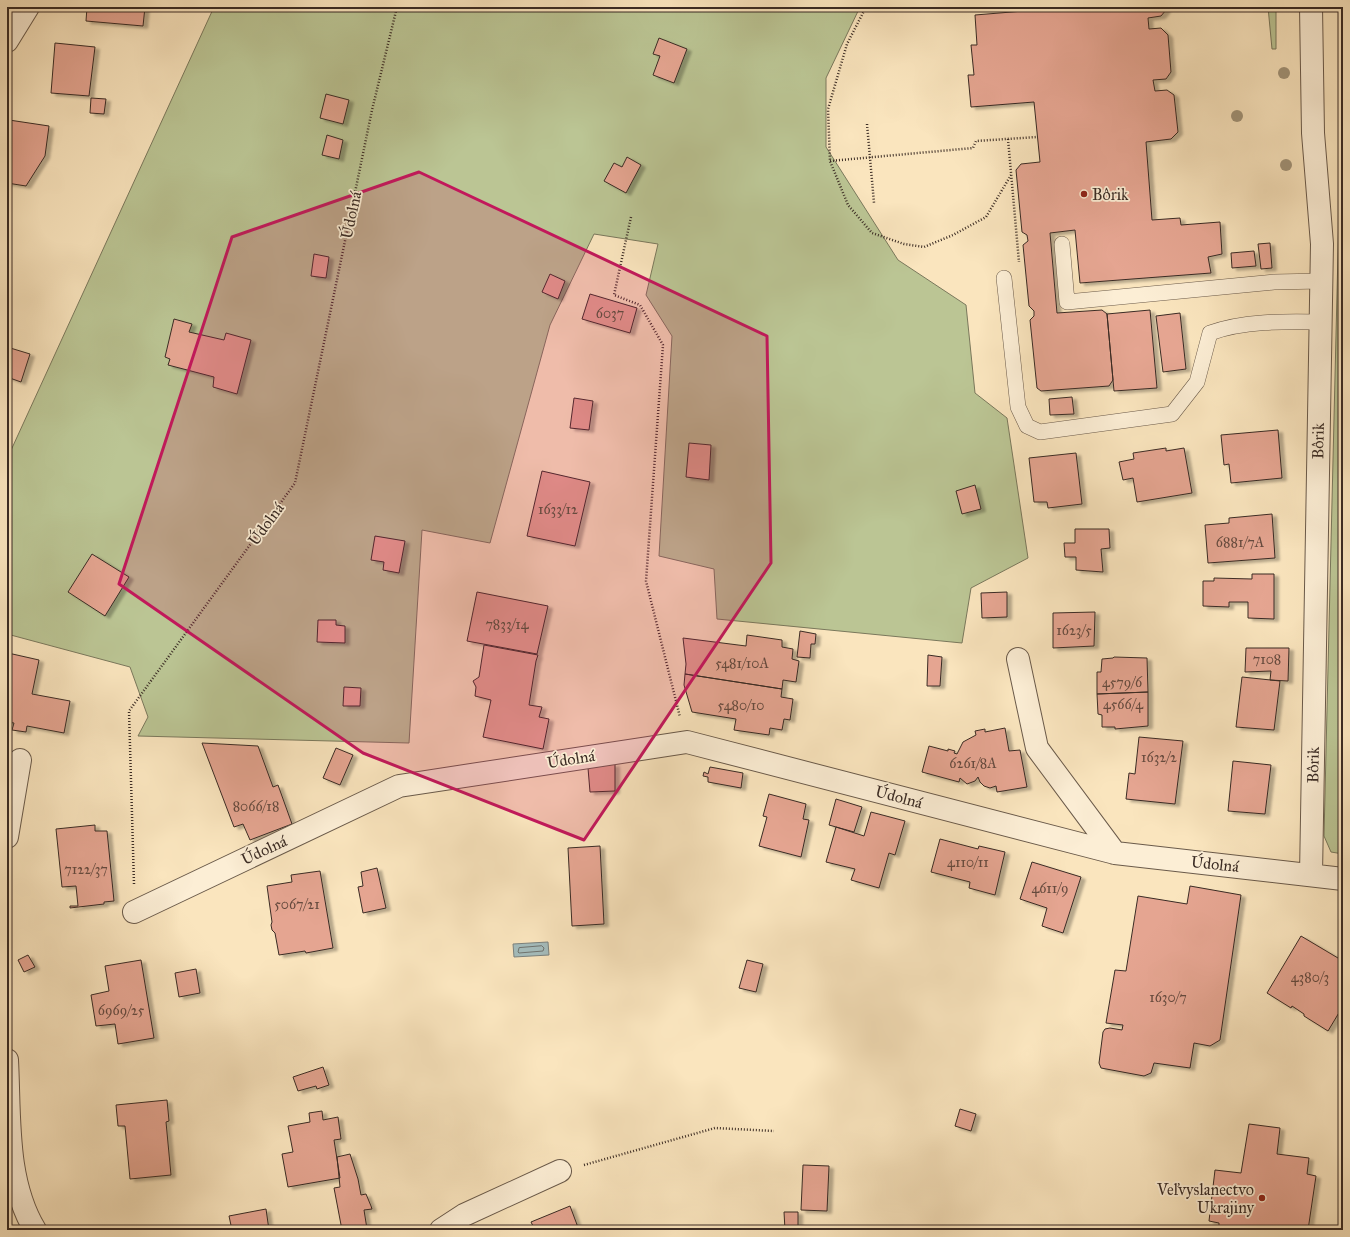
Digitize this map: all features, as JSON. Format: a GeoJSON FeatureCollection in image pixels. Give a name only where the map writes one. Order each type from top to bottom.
{"type":"FeatureCollection","features":[{"type":"Feature","properties":{"kind":"street"},"geometry":{"type":"LineString","coordinates":[[7,41],[28,7]]}},
{"type":"Feature","properties":{"kind":"street","name":"Bôrik"},"geometry":{"type":"LineString","coordinates":[[1311,7],[1313,133],[1320,215],[1321,281],[1311,875]]}},
{"type":"Feature","properties":{"kind":"street"},"geometry":{"type":"LineString","coordinates":[[1018,659],[1037,748],[1115,853]]}},
{"type":"Feature","properties":{"kind":"street","name":"Údolná"},"geometry":{"type":"LineString","coordinates":[[134,912],[399,786],[687,742],[1115,853],[1343,878]]}},
{"type":"Feature","properties":{"kind":"street"},"geometry":{"type":"LineString","coordinates":[[7,837],[20,760]]}},
{"type":"Feature","properties":{"kind":"street"},"geometry":{"type":"LineString","coordinates":[[7,1060],[14,1172],[21,1199],[35,1230]]}},
{"type":"Feature","properties":{"kind":"street"},"geometry":{"type":"LineString","coordinates":[[441,1230],[464,1215],[560,1171]]}},
{"type":"Feature","properties":{"kind":"lane"},"geometry":{"type":"LineString","coordinates":[[1062,244],[1068,302],[1274,282],[1321,281]]}},
{"type":"Feature","properties":{"kind":"lane"},"geometry":{"type":"LineString","coordinates":[[1004,278],[1018,407],[1027,426],[1040,432],[1172,414],[1197,382],[1210,333],[1226,327],[1299,321],[1320,322]]}},
{"type":"Feature","properties":{"kind":"path","name":"Údolná"},"geometry":{"type":"LineString","coordinates":[[134,912],[129,711],[295,483],[372,110],[397,7]]}},
{"type":"Feature","properties":{"kind":"path"},"geometry":{"type":"LineString","coordinates":[[866,7],[848,44],[828,109],[830,161],[848,205],[872,233],[904,244],[924,247],[953,235],[986,217],[1011,175]]}},
{"type":"Feature","properties":{"kind":"path"},"geometry":{"type":"LineString","coordinates":[[867,124],[874,203]]}},
{"type":"Feature","properties":{"kind":"path"},"geometry":{"type":"LineString","coordinates":[[830,161],[973,148],[976,141],[1037,137]]}},
{"type":"Feature","properties":{"kind":"path"},"geometry":{"type":"LineString","coordinates":[[1008,139],[1020,267]]}},
{"type":"Feature","properties":{"kind":"path"},"geometry":{"type":"LineString","coordinates":[[632,216],[614,295],[640,305],[663,346],[646,581],[687,742]]}},
{"type":"Feature","properties":{"kind":"path"},"geometry":{"type":"LineString","coordinates":[[560,1171],[715,1128],[774,1131]]}},
{"type":"Feature","properties":{"kind":"highlighted area"},"geometry":{"type":"Polygon","coordinates":[[[419,172],[767,336],[771,563],[584,840],[363,753],[119,584],[232,237],[419,172]]]}},
{"type":"Feature","properties":{"kind":"green space"},"geometry":{"type":"Polygon","coordinates":[[[214,7],[860,7],[826,78],[826,147],[898,260],[966,305],[975,393],[1007,418],[1028,558],[971,588],[962,643],[717,619],[714,569],[659,556],[672,336],[646,295],[658,244],[594,234],[550,325],[490,543],[422,530],[409,743],[138,736],[148,717],[130,667],[7,634],[7,459],[214,7]]]}},
{"type":"Feature","properties":{"kind":"green space"},"geometry":{"type":"Polygon","coordinates":[[[1268,7],[1276,7],[1276,49],[1272,49],[1268,7]]]}},
{"type":"Feature","properties":{"kind":"green space"},"geometry":{"type":"Polygon","coordinates":[[[1340,7],[1343,7],[1343,854],[1331,852],[1324,836],[1342,85],[1340,7]]]}},
{"type":"Feature","properties":{"kind":"water"},"geometry":{"type":"Polygon","coordinates":[[[548,942],[549,955],[514,957],[513,944],[548,942]]]}},
{"type":"Feature","properties":{"kind":"building"},"geometry":{"type":"Polygon","coordinates":[[[87,7],[145,7],[143,26],[86,21],[87,7]]]}},
{"type":"Feature","properties":{"kind":"building","name":"Bôrik"},"geometry":{"type":"Polygon","coordinates":[[[1048,7],[1165,7],[1166,10],[1161,16],[1148,18],[1149,29],[1161,28],[1168,35],[1171,72],[1166,79],[1153,80],[1155,91],[1167,90],[1174,95],[1178,132],[1171,139],[1146,142],[1152,220],[1180,218],[1181,225],[1220,222],[1222,254],[1208,257],[1211,273],[1080,283],[1075,230],[1050,233],[1057,313],[1102,310],[1107,314],[1113,380],[1109,386],[1041,391],[1037,388],[1030,320],[1034,316],[1034,311],[1029,306],[1023,245],[1028,241],[1027,235],[1022,232],[1016,170],[1021,164],[1040,162],[1034,102],[971,107],[968,75],[974,75],[971,45],[977,45],[975,15],[1048,9],[1048,7]]]}},
{"type":"Feature","properties":{"kind":"building"},"geometry":{"type":"Polygon","coordinates":[[[659,38],[687,49],[674,83],[653,75],[660,56],[653,54],[659,38]]]}},
{"type":"Feature","properties":{"kind":"building"},"geometry":{"type":"Polygon","coordinates":[[[55,43],[95,47],[89,96],[51,93],[55,43]]]}},
{"type":"Feature","properties":{"kind":"building"},"geometry":{"type":"Polygon","coordinates":[[[326,94],[349,100],[343,124],[320,118],[326,94]]]}},
{"type":"Feature","properties":{"kind":"building"},"geometry":{"type":"Polygon","coordinates":[[[91,98],[106,99],[104,114],[90,113],[91,98]]]}},
{"type":"Feature","properties":{"kind":"building"},"geometry":{"type":"Polygon","coordinates":[[[9,120],[49,126],[45,156],[26,186],[7,183],[7,124],[9,120]]]}},
{"type":"Feature","properties":{"kind":"building"},"geometry":{"type":"Polygon","coordinates":[[[327,135],[343,140],[339,159],[322,155],[327,135]]]}},
{"type":"Feature","properties":{"kind":"building"},"geometry":{"type":"Polygon","coordinates":[[[627,157],[641,165],[626,193],[604,181],[614,163],[622,167],[627,157]]]}},
{"type":"Feature","properties":{"kind":"building"},"geometry":{"type":"Polygon","coordinates":[[[1270,243],[1272,268],[1261,269],[1258,244],[1270,243]]]}},
{"type":"Feature","properties":{"kind":"building"},"geometry":{"type":"Polygon","coordinates":[[[1254,251],[1256,266],[1232,268],[1231,253],[1254,251]]]}},
{"type":"Feature","properties":{"kind":"building"},"geometry":{"type":"Polygon","coordinates":[[[314,254],[329,257],[326,278],[311,276],[314,254]]]}},
{"type":"Feature","properties":{"kind":"building"},"geometry":{"type":"Polygon","coordinates":[[[550,274],[565,281],[558,299],[542,292],[550,274]]]}},
{"type":"Feature","properties":{"kind":"building"},"geometry":{"type":"Polygon","coordinates":[[[590,294],[637,308],[630,333],[582,319],[590,294]]]}},
{"type":"Feature","properties":{"kind":"building"},"geometry":{"type":"Polygon","coordinates":[[[1150,310],[1157,388],[1114,391],[1107,314],[1150,310]]]}},
{"type":"Feature","properties":{"kind":"building"},"geometry":{"type":"Polygon","coordinates":[[[1180,313],[1186,369],[1163,372],[1156,316],[1180,313]]]}},
{"type":"Feature","properties":{"kind":"building"},"geometry":{"type":"Polygon","coordinates":[[[174,319],[192,324],[189,332],[224,340],[226,333],[251,340],[237,394],[213,387],[214,377],[168,365],[170,359],[165,357],[174,319]]]}},
{"type":"Feature","properties":{"kind":"building"},"geometry":{"type":"Polygon","coordinates":[[[7,347],[30,354],[21,382],[7,377],[7,347]]]}},
{"type":"Feature","properties":{"kind":"building"},"geometry":{"type":"Polygon","coordinates":[[[1072,397],[1074,414],[1050,415],[1049,399],[1072,397]]]}},
{"type":"Feature","properties":{"kind":"building"},"geometry":{"type":"Polygon","coordinates":[[[574,398],[593,401],[589,430],[570,428],[574,398]]]}},
{"type":"Feature","properties":{"kind":"building"},"geometry":{"type":"Polygon","coordinates":[[[1278,430],[1282,478],[1231,483],[1229,464],[1224,465],[1221,435],[1278,430]]]}},
{"type":"Feature","properties":{"kind":"building"},"geometry":{"type":"Polygon","coordinates":[[[689,443],[711,445],[709,480],[686,477],[689,443]]]}},
{"type":"Feature","properties":{"kind":"building"},"geometry":{"type":"Polygon","coordinates":[[[1166,448],[1166,451],[1184,448],[1192,493],[1137,502],[1133,478],[1123,480],[1119,462],[1134,459],[1133,453],[1166,448]]]}},
{"type":"Feature","properties":{"kind":"building"},"geometry":{"type":"Polygon","coordinates":[[[1076,453],[1082,504],[1048,508],[1047,502],[1034,502],[1029,458],[1076,453]]]}},
{"type":"Feature","properties":{"kind":"building"},"geometry":{"type":"Polygon","coordinates":[[[542,471],[590,482],[575,546],[527,536],[542,471]]]}},
{"type":"Feature","properties":{"kind":"building"},"geometry":{"type":"Polygon","coordinates":[[[975,485],[981,509],[962,514],[956,491],[975,485]]]}},
{"type":"Feature","properties":{"kind":"building"},"geometry":{"type":"Polygon","coordinates":[[[1272,514],[1275,558],[1208,563],[1205,525],[1229,523],[1229,518],[1272,514]]]}},
{"type":"Feature","properties":{"kind":"building"},"geometry":{"type":"Polygon","coordinates":[[[1075,529],[1109,529],[1110,548],[1101,549],[1103,572],[1076,570],[1076,557],[1065,557],[1064,543],[1075,543],[1075,529]]]}},
{"type":"Feature","properties":{"kind":"building"},"geometry":{"type":"Polygon","coordinates":[[[375,536],[405,541],[399,573],[383,570],[384,562],[371,560],[375,536]]]}},
{"type":"Feature","properties":{"kind":"building"},"geometry":{"type":"Polygon","coordinates":[[[92,554],[129,577],[105,616],[68,592],[92,554]]]}},
{"type":"Feature","properties":{"kind":"building"},"geometry":{"type":"Polygon","coordinates":[[[1252,574],[1274,574],[1274,619],[1248,618],[1248,602],[1229,602],[1229,607],[1203,606],[1203,581],[1214,581],[1214,578],[1252,579],[1252,574]]]}},
{"type":"Feature","properties":{"kind":"building"},"geometry":{"type":"Polygon","coordinates":[[[477,592],[548,606],[537,654],[467,641],[477,592]]]}},
{"type":"Feature","properties":{"kind":"building"},"geometry":{"type":"Polygon","coordinates":[[[1007,592],[1007,617],[982,618],[981,593],[1007,592]]]}},
{"type":"Feature","properties":{"kind":"building"},"geometry":{"type":"Polygon","coordinates":[[[1095,612],[1094,646],[1053,648],[1053,613],[1095,612]]]}},
{"type":"Feature","properties":{"kind":"building"},"geometry":{"type":"Polygon","coordinates":[[[318,620],[336,620],[336,625],[345,626],[345,643],[317,642],[318,620]]]}},
{"type":"Feature","properties":{"kind":"building"},"geometry":{"type":"Polygon","coordinates":[[[800,631],[816,634],[815,644],[811,644],[810,658],[797,657],[800,631]]]}},
{"type":"Feature","properties":{"kind":"building"},"geometry":{"type":"Polygon","coordinates":[[[747,635],[782,640],[782,647],[793,649],[792,659],[799,661],[796,682],[783,680],[782,689],[685,674],[686,664],[683,638],[746,646],[747,635]]]}},
{"type":"Feature","properties":{"kind":"building"},"geometry":{"type":"Polygon","coordinates":[[[484,645],[538,655],[529,705],[542,707],[539,717],[549,719],[543,749],[483,737],[491,700],[475,696],[476,687],[473,681],[479,677],[484,645]]]}},
{"type":"Feature","properties":{"kind":"building"},"geometry":{"type":"Polygon","coordinates":[[[1246,648],[1289,648],[1288,681],[1270,680],[1271,671],[1245,672],[1246,648]]]}},
{"type":"Feature","properties":{"kind":"building"},"geometry":{"type":"Polygon","coordinates":[[[8,653],[39,660],[32,694],[70,701],[64,733],[27,726],[26,732],[12,730],[14,723],[7,722],[8,653]]]}},
{"type":"Feature","properties":{"kind":"building"},"geometry":{"type":"Polygon","coordinates":[[[928,655],[942,657],[940,686],[927,686],[928,655]]]}},
{"type":"Feature","properties":{"kind":"building"},"geometry":{"type":"Polygon","coordinates":[[[1114,657],[1147,658],[1148,692],[1097,694],[1097,672],[1101,672],[1102,659],[1114,657]]]}},
{"type":"Feature","properties":{"kind":"building"},"geometry":{"type":"Polygon","coordinates":[[[685,674],[782,689],[781,697],[793,699],[790,720],[784,719],[782,730],[770,728],[769,735],[734,730],[736,719],[692,712],[684,685],[685,674]]]}},
{"type":"Feature","properties":{"kind":"building"},"geometry":{"type":"Polygon","coordinates":[[[1242,677],[1280,681],[1274,730],[1236,727],[1242,677]]]}},
{"type":"Feature","properties":{"kind":"building"},"geometry":{"type":"Polygon","coordinates":[[[344,687],[361,688],[360,706],[343,706],[344,687]]]}},
{"type":"Feature","properties":{"kind":"building"},"geometry":{"type":"Polygon","coordinates":[[[1148,692],[1148,726],[1115,729],[1115,727],[1102,727],[1102,715],[1098,714],[1097,694],[1148,692]]]}},
{"type":"Feature","properties":{"kind":"building"},"geometry":{"type":"Polygon","coordinates":[[[1005,728],[1009,751],[1020,750],[1027,787],[997,792],[996,786],[990,788],[984,786],[978,777],[975,781],[967,784],[960,778],[959,782],[922,772],[929,746],[948,751],[948,749],[955,751],[954,753],[957,754],[963,742],[976,735],[975,731],[985,729],[985,732],[1005,728]]]}},
{"type":"Feature","properties":{"kind":"building"},"geometry":{"type":"Polygon","coordinates":[[[1139,737],[1183,741],[1175,804],[1126,799],[1129,773],[1135,774],[1139,737]]]}},
{"type":"Feature","properties":{"kind":"building"},"geometry":{"type":"Polygon","coordinates":[[[202,743],[258,746],[273,787],[278,785],[292,824],[250,840],[243,824],[234,827],[202,743]]]}},
{"type":"Feature","properties":{"kind":"building"},"geometry":{"type":"Polygon","coordinates":[[[336,748],[353,755],[340,785],[323,778],[336,748]]]}},
{"type":"Feature","properties":{"kind":"building"},"geometry":{"type":"Polygon","coordinates":[[[1233,761],[1271,765],[1265,814],[1228,811],[1233,761]]]}},
{"type":"Feature","properties":{"kind":"building"},"geometry":{"type":"Polygon","coordinates":[[[615,764],[615,791],[590,792],[588,768],[615,764]]]}},
{"type":"Feature","properties":{"kind":"building"},"geometry":{"type":"Polygon","coordinates":[[[710,767],[743,773],[741,788],[708,782],[708,777],[703,776],[704,772],[708,774],[710,767]]]}},
{"type":"Feature","properties":{"kind":"building"},"geometry":{"type":"Polygon","coordinates":[[[769,794],[806,804],[803,819],[809,820],[801,857],[759,846],[767,817],[763,816],[769,794]]]}},
{"type":"Feature","properties":{"kind":"building"},"geometry":{"type":"Polygon","coordinates":[[[836,799],[862,807],[854,832],[829,825],[836,799]]]}},
{"type":"Feature","properties":{"kind":"building"},"geometry":{"type":"Polygon","coordinates":[[[871,812],[905,821],[895,855],[889,853],[879,888],[851,880],[855,869],[826,862],[836,827],[864,836],[871,812]]]}},
{"type":"Feature","properties":{"kind":"building"},"geometry":{"type":"Polygon","coordinates":[[[95,825],[95,831],[107,831],[114,901],[104,902],[104,904],[70,908],[70,906],[78,906],[76,886],[62,887],[56,829],[95,825]]]}},
{"type":"Feature","properties":{"kind":"building"},"geometry":{"type":"Polygon","coordinates":[[[940,839],[978,849],[979,846],[1005,852],[995,895],[969,888],[970,882],[931,872],[940,839]]]}},
{"type":"Feature","properties":{"kind":"building"},"geometry":{"type":"Polygon","coordinates":[[[600,846],[604,924],[572,926],[568,848],[600,846]]]}},
{"type":"Feature","properties":{"kind":"building"},"geometry":{"type":"Polygon","coordinates":[[[1032,862],[1081,877],[1063,933],[1042,926],[1047,908],[1020,899],[1032,862]]]}},
{"type":"Feature","properties":{"kind":"building"},"geometry":{"type":"Polygon","coordinates":[[[377,868],[386,908],[363,913],[358,887],[363,886],[361,872],[377,868]]]}},
{"type":"Feature","properties":{"kind":"building"},"geometry":{"type":"Polygon","coordinates":[[[320,871],[333,948],[306,953],[305,951],[279,955],[275,933],[272,930],[271,925],[272,922],[267,886],[292,882],[291,875],[320,871]]]}},
{"type":"Feature","properties":{"kind":"building"},"geometry":{"type":"Polygon","coordinates":[[[1190,886],[1241,895],[1220,1040],[1210,1046],[1194,1043],[1190,1068],[1154,1063],[1151,1073],[1144,1076],[1101,1068],[1099,1063],[1103,1032],[1105,1029],[1110,1028],[1122,1030],[1123,1025],[1106,1023],[1115,970],[1126,971],[1138,896],[1187,904],[1190,886]]]}},
{"type":"Feature","properties":{"kind":"building"},"geometry":{"type":"Polygon","coordinates":[[[1301,936],[1343,961],[1343,1006],[1328,1031],[1304,1016],[1304,1014],[1292,1006],[1291,1008],[1267,993],[1301,936]]]}},
{"type":"Feature","properties":{"kind":"building"},"geometry":{"type":"Polygon","coordinates":[[[28,955],[35,967],[24,972],[18,960],[28,955]]]}},
{"type":"Feature","properties":{"kind":"building"},"geometry":{"type":"Polygon","coordinates":[[[141,960],[154,1038],[118,1044],[115,1024],[96,1026],[91,995],[109,991],[105,966],[141,960]]]}},
{"type":"Feature","properties":{"kind":"building"},"geometry":{"type":"Polygon","coordinates":[[[747,960],[763,964],[756,992],[739,988],[747,960]]]}},
{"type":"Feature","properties":{"kind":"building"},"geometry":{"type":"Polygon","coordinates":[[[196,969],[200,993],[179,997],[175,973],[196,969]]]}},
{"type":"Feature","properties":{"kind":"building"},"geometry":{"type":"Polygon","coordinates":[[[323,1067],[329,1085],[317,1089],[316,1086],[298,1091],[293,1077],[323,1067]]]}},
{"type":"Feature","properties":{"kind":"building"},"geometry":{"type":"Polygon","coordinates":[[[167,1100],[169,1121],[166,1122],[171,1175],[130,1179],[125,1126],[118,1126],[116,1105],[167,1100]]]}},
{"type":"Feature","properties":{"kind":"building"},"geometry":{"type":"Polygon","coordinates":[[[960,1109],[976,1114],[971,1131],[955,1126],[960,1109]]]}},
{"type":"Feature","properties":{"kind":"building"},"geometry":{"type":"Polygon","coordinates":[[[322,1111],[323,1120],[338,1117],[341,1139],[334,1140],[340,1178],[288,1187],[282,1154],[293,1152],[288,1126],[310,1122],[309,1113],[322,1111]]]}},
{"type":"Feature","properties":{"kind":"building","name":"Veľvyslanectvo Ukrajiny"},"geometry":{"type":"Polygon","coordinates":[[[1249,1124],[1280,1128],[1277,1154],[1309,1158],[1307,1174],[1316,1176],[1308,1230],[1219,1230],[1219,1223],[1209,1221],[1215,1170],[1241,1173],[1249,1124]]]}},
{"type":"Feature","properties":{"kind":"building"},"geometry":{"type":"Polygon","coordinates":[[[350,1154],[358,1179],[361,1195],[366,1194],[372,1209],[364,1210],[367,1229],[342,1230],[334,1188],[340,1187],[337,1157],[350,1154]]]}},
{"type":"Feature","properties":{"kind":"building"},"geometry":{"type":"Polygon","coordinates":[[[803,1165],[829,1166],[827,1211],[801,1210],[803,1165]]]}},
{"type":"Feature","properties":{"kind":"building"},"geometry":{"type":"Polygon","coordinates":[[[570,1206],[579,1230],[535,1230],[531,1222],[570,1206]]]}},
{"type":"Feature","properties":{"kind":"building"},"geometry":{"type":"Polygon","coordinates":[[[266,1209],[269,1230],[232,1230],[229,1216],[266,1209]]]}},
{"type":"Feature","properties":{"kind":"building"},"geometry":{"type":"Polygon","coordinates":[[[784,1212],[798,1212],[798,1229],[785,1230],[784,1212]]]}},
{"type":"Feature","properties":{"kind":"place","name":"Bôrik"},"geometry":{"type":"Point","coordinates":[1084,194]}},
{"type":"Feature","properties":{"kind":"place","name":"Veľvyslanectvo Ukrajiny"},"geometry":{"type":"Point","coordinates":[1262,1198]}}]}
